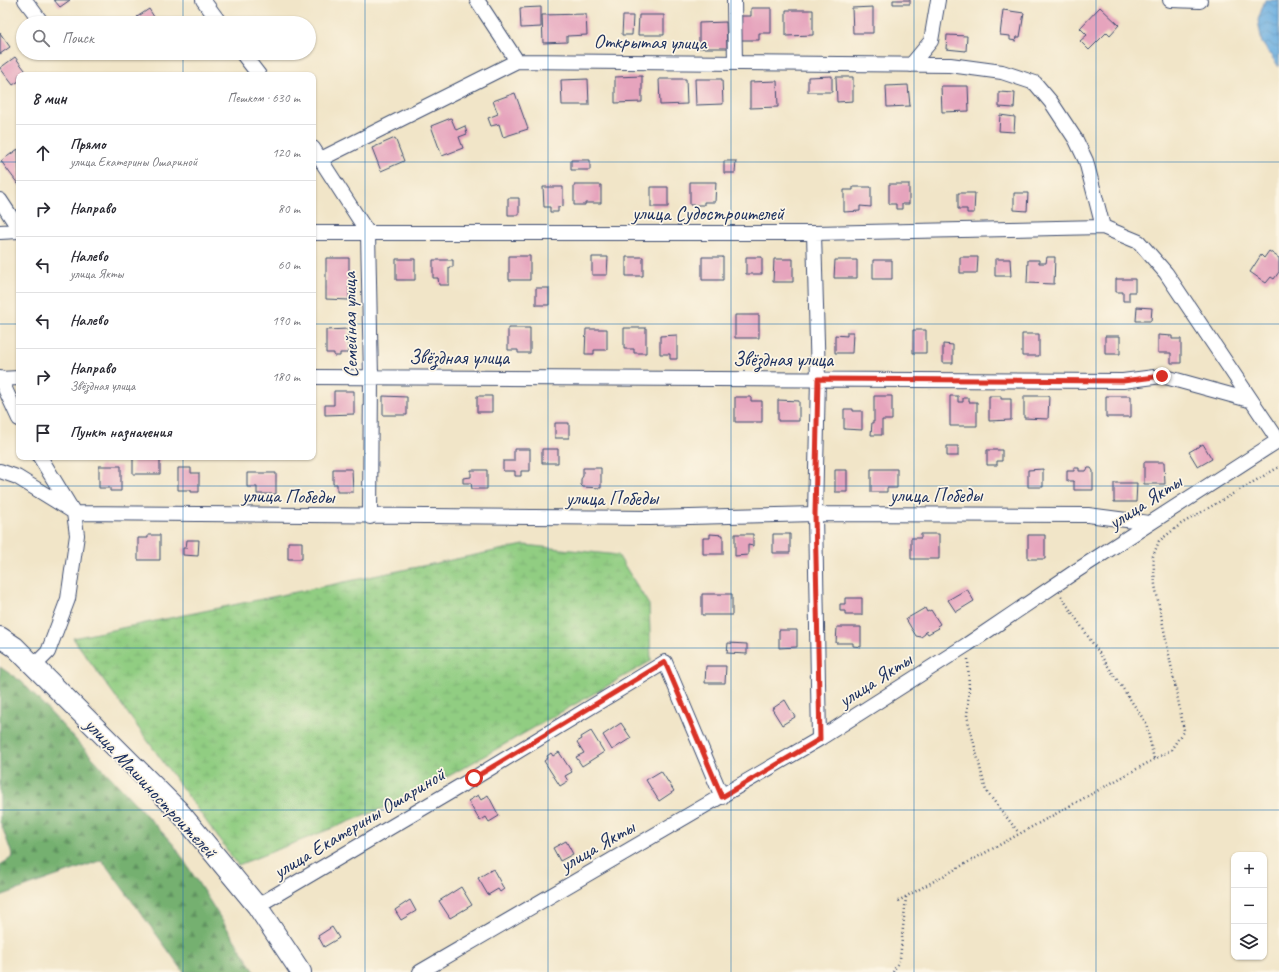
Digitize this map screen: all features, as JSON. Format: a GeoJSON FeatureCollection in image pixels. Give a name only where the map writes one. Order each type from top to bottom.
{"type":"FeatureCollection","features":[{"type":"Feature","properties":{"kind":"street"},"geometry":{"type":"LineString","coordinates":[[25,0],[37,16]]}},
{"type":"Feature","properties":{"kind":"street"},"geometry":{"type":"LineString","coordinates":[[203,0],[215,16]]}},
{"type":"Feature","properties":{"kind":"street"},"geometry":{"type":"LineString","coordinates":[[477,0],[517,61]]}},
{"type":"Feature","properties":{"kind":"street"},"geometry":{"type":"LineString","coordinates":[[734,0],[735,63]]}},
{"type":"Feature","properties":{"kind":"street"},"geometry":{"type":"LineString","coordinates":[[911,65],[931,41],[938,0]]}},
{"type":"Feature","properties":{"kind":"street"},"geometry":{"type":"LineString","coordinates":[[1170,0],[1200,1]]}},
{"type":"Feature","properties":{"kind":"street"},"geometry":{"type":"LineString","coordinates":[[247,60],[257,72]]}},
{"type":"Feature","properties":{"kind":"street","name":"Открытая улица"},"geometry":{"type":"LineString","coordinates":[[317,154],[517,61],[950,65],[1002,72],[1035,83],[1051,102],[1076,140],[1086,161],[1103,227]]}},
{"type":"Feature","properties":{"kind":"street"},"geometry":{"type":"LineString","coordinates":[[317,154],[368,233]]}},
{"type":"Feature","properties":{"kind":"street"},"geometry":{"type":"LineString","coordinates":[[0,200],[16,225]]}},
{"type":"Feature","properties":{"kind":"street"},"geometry":{"type":"LineString","coordinates":[[1103,227],[1139,242],[1166,273],[1249,400],[1278,440]]}},
{"type":"Feature","properties":{"kind":"street","name":"улица Судостроителей"},"geometry":{"type":"LineString","coordinates":[[316,233],[814,233],[1103,227]]}},
{"type":"Feature","properties":{"kind":"street"},"geometry":{"type":"LineString","coordinates":[[0,232],[16,230]]}},
{"type":"Feature","properties":{"kind":"street","name":"Семейная улица"},"geometry":{"type":"LineString","coordinates":[[368,233],[371,377],[370,517]]}},
{"type":"Feature","properties":{"kind":"street"},"geometry":{"type":"LineString","coordinates":[[814,233],[818,379],[815,514],[820,739]]}},
{"type":"Feature","properties":{"kind":"street","name":"Звёздная улица"},"geometry":{"type":"LineString","coordinates":[[316,377],[1123,381],[1162,376],[1249,400]]}},
{"type":"Feature","properties":{"kind":"street"},"geometry":{"type":"LineString","coordinates":[[16,378],[0,379],[16,413]]}},
{"type":"Feature","properties":{"kind":"street","name":"улица Якты"},"geometry":{"type":"LineString","coordinates":[[420,972],[820,739],[968,644],[1054,585],[1278,440]]}},
{"type":"Feature","properties":{"kind":"street"},"geometry":{"type":"LineString","coordinates":[[34,666],[48,652],[68,599],[77,535],[74,513],[42,460]]}},
{"type":"Feature","properties":{"kind":"street"},"geometry":{"type":"LineString","coordinates":[[0,471],[17,477],[74,513]]}},
{"type":"Feature","properties":{"kind":"street","name":"улица Победы"},"geometry":{"type":"LineString","coordinates":[[74,513],[370,517],[650,518],[815,514],[1088,515],[1149,523]]}},
{"type":"Feature","properties":{"kind":"street","name":"улица Машиностроителей"},"geometry":{"type":"LineString","coordinates":[[0,637],[15,647],[178,810],[257,906],[301,972]]}},
{"type":"Feature","properties":{"kind":"street","name":"улица Екатерины Ошариной"},"geometry":{"type":"LineString","coordinates":[[257,906],[474,778],[665,662],[722,797]]}},
{"type":"Feature","properties":{"kind":"path"},"geometry":{"type":"LineString","coordinates":[[898,902],[1019,833],[1170,750],[1184,730],[1155,585],[1153,556],[1159,541],[1181,524],[1279,467]]}},
{"type":"Feature","properties":{"kind":"path"},"geometry":{"type":"LineString","coordinates":[[1054,585],[1146,723],[1154,759]]}},
{"type":"Feature","properties":{"kind":"path"},"geometry":{"type":"LineString","coordinates":[[968,644],[969,689],[967,716],[986,791],[1019,833]]}},
{"type":"Feature","properties":{"kind":"path"},"geometry":{"type":"LineString","coordinates":[[893,972],[900,959],[906,897]]}},
{"type":"Feature","properties":{"kind":"green space"},"geometry":{"type":"Polygon","coordinates":[[[524,545],[618,555],[649,605],[651,661],[412,797],[238,865],[73,638],[524,545]]]}},
{"type":"Feature","properties":{"kind":"green space"},"geometry":{"type":"Polygon","coordinates":[[[0,667],[22,682],[174,845],[255,972],[184,972],[102,860],[0,896],[0,865],[13,857],[0,821],[0,667]]]}},
{"type":"Feature","properties":{"kind":"water"},"geometry":{"type":"Polygon","coordinates":[[[1265,0],[1279,0],[1279,67],[1262,43],[1258,20],[1265,0]]]}},
{"type":"Feature","properties":{"kind":"building"},"geometry":{"type":"Polygon","coordinates":[[[54,0],[70,0],[60,7],[54,0]]]}},
{"type":"Feature","properties":{"kind":"building"},"geometry":{"type":"Polygon","coordinates":[[[893,0],[910,0],[910,4],[893,4],[893,0]]]}},
{"type":"Feature","properties":{"kind":"building"},"geometry":{"type":"Polygon","coordinates":[[[541,7],[541,27],[521,28],[520,8],[541,7]]]}},
{"type":"Feature","properties":{"kind":"building"},"geometry":{"type":"Polygon","coordinates":[[[873,7],[873,33],[853,33],[852,8],[873,7]]]}},
{"type":"Feature","properties":{"kind":"building"},"geometry":{"type":"Polygon","coordinates":[[[1100,7],[1119,25],[1110,35],[1107,32],[1089,50],[1080,41],[1087,35],[1080,28],[1100,7]]]}},
{"type":"Feature","properties":{"kind":"building"},"geometry":{"type":"Polygon","coordinates":[[[751,8],[771,8],[771,33],[759,33],[759,40],[738,40],[738,16],[751,16],[751,8]]]}},
{"type":"Feature","properties":{"kind":"building"},"geometry":{"type":"Polygon","coordinates":[[[149,9],[153,16],[138,16],[149,9]]]}},
{"type":"Feature","properties":{"kind":"building"},"geometry":{"type":"Polygon","coordinates":[[[786,10],[813,10],[813,35],[786,36],[786,10]]]}},
{"type":"Feature","properties":{"kind":"building"},"geometry":{"type":"Polygon","coordinates":[[[1003,10],[1024,13],[1020,37],[1017,37],[1016,41],[1010,40],[1010,36],[1000,35],[1003,10]]]}},
{"type":"Feature","properties":{"kind":"building"},"geometry":{"type":"Polygon","coordinates":[[[586,14],[587,35],[567,36],[567,42],[543,43],[542,15],[586,14]]]}},
{"type":"Feature","properties":{"kind":"building"},"geometry":{"type":"Polygon","coordinates":[[[639,15],[664,15],[664,35],[638,35],[639,15]]]}},
{"type":"Feature","properties":{"kind":"building"},"geometry":{"type":"Polygon","coordinates":[[[623,16],[633,16],[632,35],[622,35],[623,16]]]}},
{"type":"Feature","properties":{"kind":"building"},"geometry":{"type":"Polygon","coordinates":[[[726,22],[727,48],[699,48],[699,23],[726,22]]]}},
{"type":"Feature","properties":{"kind":"building"},"geometry":{"type":"Polygon","coordinates":[[[0,33],[10,47],[0,54],[0,33]]]}},
{"type":"Feature","properties":{"kind":"building"},"geometry":{"type":"Polygon","coordinates":[[[947,35],[967,36],[966,51],[946,49],[947,35]]]}},
{"type":"Feature","properties":{"kind":"building"},"geometry":{"type":"Polygon","coordinates":[[[15,57],[26,72],[16,72],[16,83],[13,85],[0,68],[15,57]]]}},
{"type":"Feature","properties":{"kind":"building"},"geometry":{"type":"Polygon","coordinates":[[[642,76],[642,102],[615,103],[615,77],[642,76]]]}},
{"type":"Feature","properties":{"kind":"building"},"geometry":{"type":"Polygon","coordinates":[[[832,76],[832,92],[808,92],[808,77],[832,76]]]}},
{"type":"Feature","properties":{"kind":"building"},"geometry":{"type":"Polygon","coordinates":[[[836,77],[853,77],[853,101],[837,102],[836,77]]]}},
{"type":"Feature","properties":{"kind":"building"},"geometry":{"type":"Polygon","coordinates":[[[588,79],[589,105],[562,105],[561,80],[588,79]]]}},
{"type":"Feature","properties":{"kind":"building"},"geometry":{"type":"Polygon","coordinates":[[[659,79],[686,79],[687,104],[660,105],[659,79]]]}},
{"type":"Feature","properties":{"kind":"building"},"geometry":{"type":"Polygon","coordinates":[[[695,79],[722,79],[723,104],[696,105],[695,79]]]}},
{"type":"Feature","properties":{"kind":"building"},"geometry":{"type":"Polygon","coordinates":[[[777,81],[778,107],[750,108],[750,82],[777,81]]]}},
{"type":"Feature","properties":{"kind":"building"},"geometry":{"type":"Polygon","coordinates":[[[908,85],[910,106],[887,107],[886,86],[908,85]]]}},
{"type":"Feature","properties":{"kind":"building"},"geometry":{"type":"Polygon","coordinates":[[[941,86],[968,86],[969,111],[942,112],[941,86]]]}},
{"type":"Feature","properties":{"kind":"building"},"geometry":{"type":"Polygon","coordinates":[[[999,92],[1015,93],[1014,108],[999,107],[999,92]]]}},
{"type":"Feature","properties":{"kind":"building"},"geometry":{"type":"Polygon","coordinates":[[[515,93],[528,129],[503,137],[499,124],[491,126],[488,118],[498,114],[493,101],[515,93]]]}},
{"type":"Feature","properties":{"kind":"building"},"geometry":{"type":"Polygon","coordinates":[[[1000,115],[1015,117],[1014,132],[999,131],[1000,115]]]}},
{"type":"Feature","properties":{"kind":"building"},"geometry":{"type":"Polygon","coordinates":[[[451,118],[456,130],[465,126],[467,134],[459,137],[463,148],[442,156],[431,126],[451,118]]]}},
{"type":"Feature","properties":{"kind":"building"},"geometry":{"type":"Polygon","coordinates":[[[395,138],[404,161],[381,171],[372,148],[395,138]]]}},
{"type":"Feature","properties":{"kind":"building"},"geometry":{"type":"Polygon","coordinates":[[[16,150],[16,181],[1,161],[16,150]]]}},
{"type":"Feature","properties":{"kind":"building"},"geometry":{"type":"Polygon","coordinates":[[[571,160],[590,160],[590,170],[571,170],[571,160]]]}},
{"type":"Feature","properties":{"kind":"building"},"geometry":{"type":"Polygon","coordinates":[[[724,161],[736,161],[735,173],[724,173],[724,161]]]}},
{"type":"Feature","properties":{"kind":"building"},"geometry":{"type":"Polygon","coordinates":[[[690,182],[716,182],[715,202],[704,202],[704,205],[690,205],[690,182]]]}},
{"type":"Feature","properties":{"kind":"building"},"geometry":{"type":"Polygon","coordinates":[[[889,184],[909,184],[909,204],[902,204],[902,209],[896,209],[896,204],[889,204],[889,184]]]}},
{"type":"Feature","properties":{"kind":"building"},"geometry":{"type":"Polygon","coordinates":[[[574,185],[601,185],[601,203],[574,205],[574,185]]]}},
{"type":"Feature","properties":{"kind":"building"},"geometry":{"type":"Polygon","coordinates":[[[543,187],[563,187],[563,206],[558,207],[558,212],[550,212],[550,207],[544,207],[543,187]]]}},
{"type":"Feature","properties":{"kind":"building"},"geometry":{"type":"Polygon","coordinates":[[[651,187],[668,187],[668,207],[651,207],[651,187]]]}},
{"type":"Feature","properties":{"kind":"building"},"geometry":{"type":"Polygon","coordinates":[[[853,187],[871,187],[871,207],[860,206],[860,211],[844,212],[844,190],[853,190],[853,187]]]}},
{"type":"Feature","properties":{"kind":"building"},"geometry":{"type":"Polygon","coordinates":[[[958,193],[975,193],[974,213],[967,213],[967,209],[958,209],[958,193]]]}},
{"type":"Feature","properties":{"kind":"building"},"geometry":{"type":"Polygon","coordinates":[[[1014,193],[1028,193],[1027,211],[1014,210],[1014,193]]]}},
{"type":"Feature","properties":{"kind":"building"},"geometry":{"type":"Polygon","coordinates":[[[508,198],[519,198],[519,215],[508,215],[508,198]]]}},
{"type":"Feature","properties":{"kind":"building"},"geometry":{"type":"Polygon","coordinates":[[[1269,251],[1279,258],[1279,272],[1274,279],[1271,277],[1266,283],[1250,272],[1261,255],[1264,258],[1269,251]]]}},
{"type":"Feature","properties":{"kind":"building"},"geometry":{"type":"Polygon","coordinates":[[[509,256],[530,256],[530,280],[509,280],[509,256]]]}},
{"type":"Feature","properties":{"kind":"building"},"geometry":{"type":"Polygon","coordinates":[[[592,257],[608,257],[607,275],[592,275],[592,257]]]}},
{"type":"Feature","properties":{"kind":"building"},"geometry":{"type":"Polygon","coordinates":[[[626,257],[643,257],[643,276],[626,276],[626,257]]]}},
{"type":"Feature","properties":{"kind":"building"},"geometry":{"type":"Polygon","coordinates":[[[702,257],[723,257],[723,280],[702,280],[702,257]]]}},
{"type":"Feature","properties":{"kind":"building"},"geometry":{"type":"Polygon","coordinates":[[[746,257],[762,257],[762,274],[746,274],[746,257]]]}},
{"type":"Feature","properties":{"kind":"building"},"geometry":{"type":"Polygon","coordinates":[[[960,257],[978,257],[977,273],[960,273],[960,257]]]}},
{"type":"Feature","properties":{"kind":"building"},"geometry":{"type":"Polygon","coordinates":[[[1047,257],[1055,257],[1054,284],[1027,283],[1028,260],[1039,260],[1039,263],[1046,263],[1047,257]]]}},
{"type":"Feature","properties":{"kind":"building"},"geometry":{"type":"Polygon","coordinates":[[[326,258],[349,258],[349,300],[326,299],[326,258]]]}},
{"type":"Feature","properties":{"kind":"building"},"geometry":{"type":"Polygon","coordinates":[[[396,259],[415,259],[415,280],[396,280],[396,259]]]}},
{"type":"Feature","properties":{"kind":"building"},"geometry":{"type":"Polygon","coordinates":[[[774,259],[793,259],[793,282],[773,282],[774,259]]]}},
{"type":"Feature","properties":{"kind":"building"},"geometry":{"type":"Polygon","coordinates":[[[995,259],[1010,259],[1011,276],[995,276],[995,259]]]}},
{"type":"Feature","properties":{"kind":"building"},"geometry":{"type":"Polygon","coordinates":[[[433,260],[453,260],[453,267],[449,267],[449,285],[439,285],[438,278],[433,278],[433,260]]]}},
{"type":"Feature","properties":{"kind":"building"},"geometry":{"type":"Polygon","coordinates":[[[835,260],[857,260],[857,278],[834,278],[835,260]]]}},
{"type":"Feature","properties":{"kind":"building"},"geometry":{"type":"Polygon","coordinates":[[[873,260],[892,260],[892,279],[873,279],[873,260]]]}},
{"type":"Feature","properties":{"kind":"building"},"geometry":{"type":"Polygon","coordinates":[[[1116,279],[1135,279],[1135,292],[1129,292],[1129,301],[1123,301],[1123,292],[1116,292],[1116,279]]]}},
{"type":"Feature","properties":{"kind":"building"},"geometry":{"type":"Polygon","coordinates":[[[536,288],[549,288],[549,305],[536,305],[536,288]]]}},
{"type":"Feature","properties":{"kind":"building"},"geometry":{"type":"Polygon","coordinates":[[[1137,307],[1152,308],[1151,321],[1136,321],[1137,307]]]}},
{"type":"Feature","properties":{"kind":"building"},"geometry":{"type":"Polygon","coordinates":[[[735,315],[759,315],[759,338],[735,338],[735,315]]]}},
{"type":"Feature","properties":{"kind":"building"},"geometry":{"type":"Polygon","coordinates":[[[508,328],[530,328],[530,353],[518,353],[518,350],[508,350],[508,328]]]}},
{"type":"Feature","properties":{"kind":"building"},"geometry":{"type":"Polygon","coordinates":[[[624,328],[646,328],[646,353],[634,353],[634,349],[624,349],[624,328]]]}},
{"type":"Feature","properties":{"kind":"building"},"geometry":{"type":"Polygon","coordinates":[[[348,329],[348,353],[340,353],[340,356],[334,356],[334,353],[326,353],[326,330],[348,329]]]}},
{"type":"Feature","properties":{"kind":"building"},"geometry":{"type":"Polygon","coordinates":[[[586,329],[607,329],[607,350],[594,350],[594,354],[585,354],[586,329]]]}},
{"type":"Feature","properties":{"kind":"building"},"geometry":{"type":"Polygon","coordinates":[[[913,330],[926,330],[926,353],[913,353],[913,330]]]}},
{"type":"Feature","properties":{"kind":"building"},"geometry":{"type":"Polygon","coordinates":[[[847,332],[853,332],[852,353],[835,353],[835,335],[847,336],[847,332]]]}},
{"type":"Feature","properties":{"kind":"building"},"geometry":{"type":"Polygon","coordinates":[[[1022,334],[1039,334],[1039,356],[1022,356],[1022,334]]]}},
{"type":"Feature","properties":{"kind":"building"},"geometry":{"type":"Polygon","coordinates":[[[677,335],[677,359],[670,359],[670,354],[660,354],[660,336],[677,335]]]}},
{"type":"Feature","properties":{"kind":"building"},"geometry":{"type":"Polygon","coordinates":[[[1158,335],[1172,336],[1172,339],[1181,339],[1181,363],[1171,363],[1171,353],[1158,353],[1158,335]]]}},
{"type":"Feature","properties":{"kind":"building"},"geometry":{"type":"Polygon","coordinates":[[[1105,336],[1120,336],[1120,354],[1105,354],[1105,336]]]}},
{"type":"Feature","properties":{"kind":"building"},"geometry":{"type":"Polygon","coordinates":[[[943,344],[953,345],[953,363],[943,363],[943,344]]]}},
{"type":"Feature","properties":{"kind":"building"},"geometry":{"type":"Polygon","coordinates":[[[334,391],[354,391],[354,414],[325,415],[325,405],[334,405],[334,391]]]}},
{"type":"Feature","properties":{"kind":"building"},"geometry":{"type":"Polygon","coordinates":[[[383,396],[407,397],[407,415],[383,415],[383,396]]]}},
{"type":"Feature","properties":{"kind":"building"},"geometry":{"type":"Polygon","coordinates":[[[477,396],[492,396],[492,412],[477,412],[477,396]]]}},
{"type":"Feature","properties":{"kind":"building"},"geometry":{"type":"Polygon","coordinates":[[[874,396],[892,396],[892,420],[882,420],[882,435],[871,435],[872,422],[874,422],[874,396]]]}},
{"type":"Feature","properties":{"kind":"building"},"geometry":{"type":"Polygon","coordinates":[[[950,396],[958,396],[958,402],[963,402],[963,398],[969,398],[969,402],[977,402],[977,426],[950,426],[950,396]]]}},
{"type":"Feature","properties":{"kind":"building"},"geometry":{"type":"Polygon","coordinates":[[[989,396],[1001,396],[1001,399],[1011,399],[1011,420],[989,421],[989,396]]]}},
{"type":"Feature","properties":{"kind":"building"},"geometry":{"type":"Polygon","coordinates":[[[1024,396],[1049,396],[1048,419],[1024,418],[1024,396]]]}},
{"type":"Feature","properties":{"kind":"building"},"geometry":{"type":"Polygon","coordinates":[[[1106,396],[1131,396],[1131,417],[1106,417],[1106,396]]]}},
{"type":"Feature","properties":{"kind":"building"},"geometry":{"type":"Polygon","coordinates":[[[735,397],[751,397],[751,401],[762,401],[762,422],[735,422],[735,397]]]}},
{"type":"Feature","properties":{"kind":"building"},"geometry":{"type":"Polygon","coordinates":[[[778,400],[799,401],[799,421],[778,421],[778,400]]]}},
{"type":"Feature","properties":{"kind":"building"},"geometry":{"type":"Polygon","coordinates":[[[844,409],[862,411],[862,430],[844,429],[844,409]]]}},
{"type":"Feature","properties":{"kind":"building"},"geometry":{"type":"Polygon","coordinates":[[[555,423],[569,423],[569,438],[555,438],[555,423]]]}},
{"type":"Feature","properties":{"kind":"building"},"geometry":{"type":"Polygon","coordinates":[[[1203,444],[1212,459],[1198,467],[1189,452],[1203,444]]]}},
{"type":"Feature","properties":{"kind":"building"},"geometry":{"type":"Polygon","coordinates":[[[947,446],[958,446],[958,456],[947,456],[947,446]]]}},
{"type":"Feature","properties":{"kind":"building"},"geometry":{"type":"Polygon","coordinates":[[[514,449],[530,449],[530,471],[521,471],[521,476],[515,476],[515,471],[503,471],[503,461],[514,461],[514,449]]]}},
{"type":"Feature","properties":{"kind":"building"},"geometry":{"type":"Polygon","coordinates":[[[542,449],[558,449],[558,463],[542,463],[542,449]]]}},
{"type":"Feature","properties":{"kind":"building"},"geometry":{"type":"Polygon","coordinates":[[[987,450],[1002,450],[1002,461],[997,461],[997,465],[987,465],[987,450]]]}},
{"type":"Feature","properties":{"kind":"building"},"geometry":{"type":"Polygon","coordinates":[[[133,460],[160,460],[160,474],[133,474],[133,460]]]}},
{"type":"Feature","properties":{"kind":"building"},"geometry":{"type":"Polygon","coordinates":[[[1144,462],[1164,462],[1165,484],[1144,484],[1144,462]]]}},
{"type":"Feature","properties":{"kind":"building"},"geometry":{"type":"Polygon","coordinates":[[[99,466],[121,466],[121,491],[110,491],[110,488],[99,488],[99,466]]]}},
{"type":"Feature","properties":{"kind":"building"},"geometry":{"type":"Polygon","coordinates":[[[178,468],[191,468],[191,473],[199,473],[199,492],[191,492],[191,490],[178,490],[178,468]]]}},
{"type":"Feature","properties":{"kind":"building"},"geometry":{"type":"Polygon","coordinates":[[[583,468],[601,468],[601,488],[583,487],[581,485],[583,468]]]}},
{"type":"Feature","properties":{"kind":"building"},"geometry":{"type":"Polygon","coordinates":[[[1074,468],[1079,468],[1079,471],[1086,471],[1088,468],[1091,468],[1093,471],[1093,490],[1074,490],[1074,481],[1067,481],[1067,471],[1074,471],[1074,468]]]}},
{"type":"Feature","properties":{"kind":"building"},"geometry":{"type":"Polygon","coordinates":[[[333,469],[352,469],[353,492],[337,492],[337,484],[333,484],[333,469]]]}},
{"type":"Feature","properties":{"kind":"building"},"geometry":{"type":"Polygon","coordinates":[[[871,469],[897,469],[897,488],[887,488],[887,492],[871,492],[871,469]]]}},
{"type":"Feature","properties":{"kind":"building"},"geometry":{"type":"Polygon","coordinates":[[[1043,469],[1043,487],[1028,487],[1028,470],[1043,469]]]}},
{"type":"Feature","properties":{"kind":"building"},"geometry":{"type":"Polygon","coordinates":[[[471,470],[487,470],[487,489],[472,489],[471,483],[463,483],[463,478],[471,477],[471,470]]]}},
{"type":"Feature","properties":{"kind":"building"},"geometry":{"type":"Polygon","coordinates":[[[835,470],[847,470],[847,492],[835,492],[835,470]]]}},
{"type":"Feature","properties":{"kind":"building"},"geometry":{"type":"Polygon","coordinates":[[[247,473],[276,473],[276,494],[257,494],[257,487],[247,487],[247,473]]]}},
{"type":"Feature","properties":{"kind":"building"},"geometry":{"type":"Polygon","coordinates":[[[1114,483],[1137,483],[1136,502],[1114,502],[1114,483]]]}},
{"type":"Feature","properties":{"kind":"building"},"geometry":{"type":"Polygon","coordinates":[[[710,534],[723,535],[723,554],[703,554],[703,538],[710,538],[710,534]]]}},
{"type":"Feature","properties":{"kind":"building"},"geometry":{"type":"Polygon","coordinates":[[[735,534],[753,534],[753,546],[748,545],[748,555],[735,556],[735,534]]]}},
{"type":"Feature","properties":{"kind":"building"},"geometry":{"type":"Polygon","coordinates":[[[773,534],[790,534],[790,553],[773,553],[773,534]]]}},
{"type":"Feature","properties":{"kind":"building"},"geometry":{"type":"Polygon","coordinates":[[[921,534],[939,534],[939,559],[911,559],[911,538],[921,538],[921,534]]]}},
{"type":"Feature","properties":{"kind":"building"},"geometry":{"type":"Polygon","coordinates":[[[148,535],[160,535],[160,560],[138,560],[138,538],[148,538],[148,535]]]}},
{"type":"Feature","properties":{"kind":"building"},"geometry":{"type":"Polygon","coordinates":[[[1028,535],[1045,535],[1045,559],[1028,559],[1028,535]]]}},
{"type":"Feature","properties":{"kind":"building"},"geometry":{"type":"Polygon","coordinates":[[[187,540],[199,540],[198,556],[183,555],[183,548],[186,548],[187,540]]]}},
{"type":"Feature","properties":{"kind":"building"},"geometry":{"type":"Polygon","coordinates":[[[288,542],[302,542],[302,559],[288,559],[288,542]]]}},
{"type":"Feature","properties":{"kind":"building"},"geometry":{"type":"Polygon","coordinates":[[[967,589],[974,601],[956,612],[948,600],[967,589]]]}},
{"type":"Feature","properties":{"kind":"building"},"geometry":{"type":"Polygon","coordinates":[[[702,594],[732,594],[732,615],[702,615],[702,594]]]}},
{"type":"Feature","properties":{"kind":"building"},"geometry":{"type":"Polygon","coordinates":[[[845,598],[862,598],[862,615],[845,615],[845,611],[840,611],[840,604],[845,604],[845,598]]]}},
{"type":"Feature","properties":{"kind":"building"},"geometry":{"type":"Polygon","coordinates":[[[925,608],[927,612],[931,610],[940,624],[937,626],[939,628],[928,634],[926,631],[921,637],[916,636],[906,619],[925,608]]]}},
{"type":"Feature","properties":{"kind":"building"},"geometry":{"type":"Polygon","coordinates":[[[837,627],[861,627],[861,647],[853,646],[853,643],[836,643],[837,627]]]}},
{"type":"Feature","properties":{"kind":"building"},"geometry":{"type":"Polygon","coordinates":[[[779,630],[797,630],[797,647],[779,648],[779,630]]]}},
{"type":"Feature","properties":{"kind":"building"},"geometry":{"type":"Polygon","coordinates":[[[728,643],[747,644],[747,654],[727,653],[728,643]]]}},
{"type":"Feature","properties":{"kind":"building"},"geometry":{"type":"Polygon","coordinates":[[[706,666],[726,666],[725,683],[705,683],[706,666]]]}},
{"type":"Feature","properties":{"kind":"building"},"geometry":{"type":"Polygon","coordinates":[[[785,700],[795,717],[782,725],[772,709],[785,700]]]}},
{"type":"Feature","properties":{"kind":"building"},"geometry":{"type":"Polygon","coordinates":[[[621,723],[631,738],[612,750],[603,735],[621,723]]]}},
{"type":"Feature","properties":{"kind":"building"},"geometry":{"type":"Polygon","coordinates":[[[591,731],[604,752],[582,766],[576,757],[584,753],[577,742],[582,739],[581,737],[591,731]]]}},
{"type":"Feature","properties":{"kind":"building"},"geometry":{"type":"Polygon","coordinates":[[[559,752],[572,772],[565,776],[568,781],[560,786],[544,761],[551,753],[553,756],[559,752]]]}},
{"type":"Feature","properties":{"kind":"building"},"geometry":{"type":"Polygon","coordinates":[[[661,771],[674,791],[659,801],[646,780],[661,771]]]}},
{"type":"Feature","properties":{"kind":"building"},"geometry":{"type":"Polygon","coordinates":[[[478,795],[481,800],[488,795],[499,816],[489,822],[486,817],[480,821],[468,801],[478,795]]]}},
{"type":"Feature","properties":{"kind":"building"},"geometry":{"type":"Polygon","coordinates":[[[566,841],[573,854],[560,861],[553,848],[566,841]]]}},
{"type":"Feature","properties":{"kind":"building"},"geometry":{"type":"Polygon","coordinates":[[[493,869],[504,889],[500,892],[498,889],[488,895],[478,878],[493,869]]]}},
{"type":"Feature","properties":{"kind":"building"},"geometry":{"type":"Polygon","coordinates":[[[461,887],[472,905],[450,918],[439,901],[461,887]]]}},
{"type":"Feature","properties":{"kind":"building"},"geometry":{"type":"Polygon","coordinates":[[[410,900],[416,911],[401,920],[395,910],[410,900]]]}},
{"type":"Feature","properties":{"kind":"building"},"geometry":{"type":"Polygon","coordinates":[[[332,927],[339,938],[324,947],[318,936],[332,927]]]}},
{"type":"Feature","properties":{"kind":"route"},"geometry":{"type":"LineString","coordinates":[[474,778],[665,662],[722,797],[820,739],[815,514],[818,379],[1123,381],[1162,376]]}}]}
